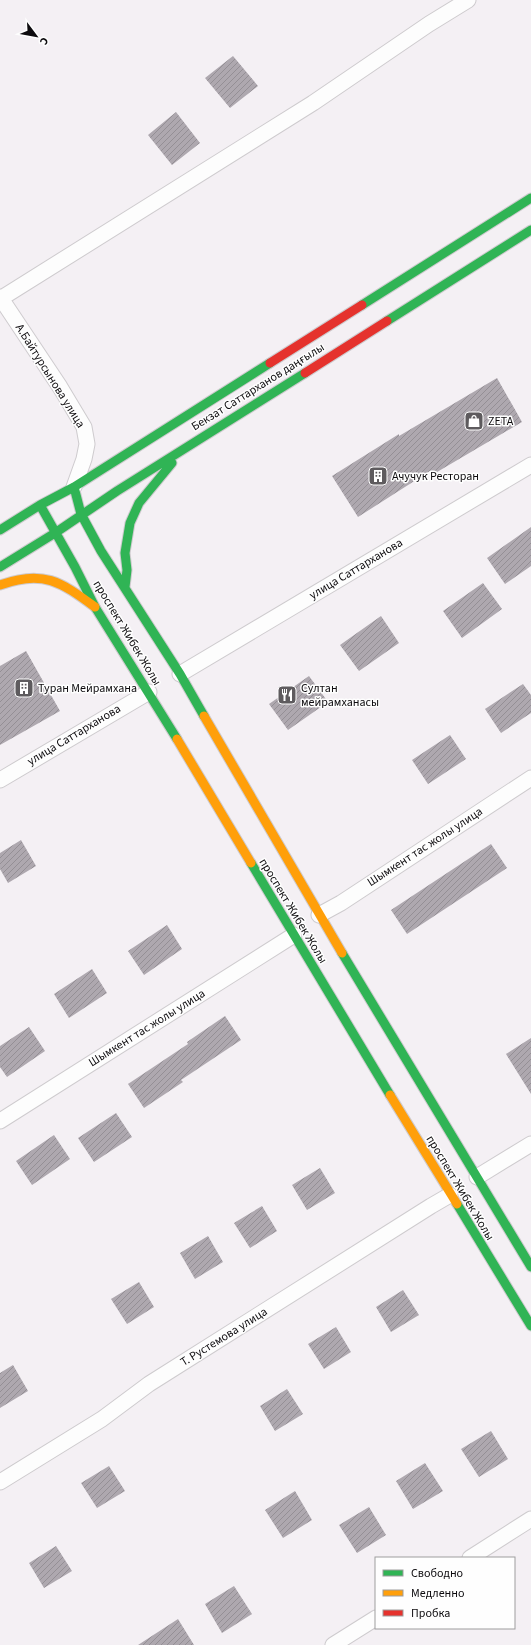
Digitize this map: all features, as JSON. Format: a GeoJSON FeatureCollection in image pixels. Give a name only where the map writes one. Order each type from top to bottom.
{"type":"FeatureCollection","features":[{"type":"Feature","properties":{"kind":"street"},"geometry":{"type":"LineString","coordinates":[[0,298],[312,103],[468,0]]}},
{"type":"Feature","properties":{"kind":"street","name":"Бекзат Саттарханов даңғылы"},"geometry":{"type":"LineString","coordinates":[[0,530],[40,505],[74,487],[531,198]]}},
{"type":"Feature","properties":{"kind":"street","name":"Бекзат Саттарханов даңғылы"},"geometry":{"type":"LineString","coordinates":[[0,567],[55,533],[183,449],[531,230]]}},
{"type":"Feature","properties":{"kind":"street","name":"А.Байтурсынова улица"},"geometry":{"type":"LineString","coordinates":[[0,298],[60,387],[84,427],[87,444],[84,460],[74,487]]}},
{"type":"Feature","properties":{"kind":"street"},"geometry":{"type":"LineString","coordinates":[[125,588],[127,570],[125,553],[130,523],[140,504],[183,449]]}},
{"type":"Feature","properties":{"kind":"street","name":"улица Саттарханова"},"geometry":{"type":"LineString","coordinates":[[180,674],[531,464]]}},
{"type":"Feature","properties":{"kind":"street","name":"проспект Жибек Жолы"},"geometry":{"type":"LineString","coordinates":[[74,487],[82,514],[101,551],[180,674],[319,916],[531,1267]]}},
{"type":"Feature","properties":{"kind":"street","name":"проспект Жибек Жолы"},"geometry":{"type":"LineString","coordinates":[[40,505],[75,567],[95,608],[149,692],[450,1196],[531,1326]]}},
{"type":"Feature","properties":{"kind":"street"},"geometry":{"type":"LineString","coordinates":[[0,585],[16,579],[38,578],[51,580],[70,588],[95,608]]}},
{"type":"Feature","properties":{"kind":"street","name":"улица Саттарханова"},"geometry":{"type":"LineString","coordinates":[[0,780],[149,692]]}},
{"type":"Feature","properties":{"kind":"street","name":"Шымкент тас жолы улица"},"geometry":{"type":"LineString","coordinates":[[319,916],[531,778]]}},
{"type":"Feature","properties":{"kind":"street","name":"Шымкент тас жолы улица"},"geometry":{"type":"LineString","coordinates":[[0,1121],[294,935]]}},
{"type":"Feature","properties":{"kind":"street"},"geometry":{"type":"LineString","coordinates":[[477,1177],[531,1144]]}},
{"type":"Feature","properties":{"kind":"street","name":"Т. Рустемова улица"},"geometry":{"type":"LineString","coordinates":[[0,1482],[102,1419],[149,1384],[431,1206],[450,1196]]}},
{"type":"Feature","properties":{"kind":"street"},"geometry":{"type":"LineString","coordinates":[[472,1557],[531,1519]]}},
{"type":"Feature","properties":{"kind":"street"},"geometry":{"type":"LineString","coordinates":[[333,1645],[375,1619]]}},
{"type":"Feature","properties":{"kind":"building"},"geometry":{"type":"Polygon","coordinates":[[[233,56],[258,86],[230,108],[205,78],[233,56]]]}},
{"type":"Feature","properties":{"kind":"building"},"geometry":{"type":"Polygon","coordinates":[[[176,112],[200,143],[172,165],[148,135],[176,112]]]}},
{"type":"Feature","properties":{"kind":"building"},"geometry":{"type":"Polygon","coordinates":[[[497,378],[522,422],[432,475],[430,471],[358,517],[332,476],[399,434],[399,436],[497,378]]]}},
{"type":"Feature","properties":{"kind":"building"},"geometry":{"type":"Polygon","coordinates":[[[531,527],[531,566],[505,584],[487,558],[531,527]]]}},
{"type":"Feature","properties":{"kind":"building"},"geometry":{"type":"Polygon","coordinates":[[[483,583],[502,609],[462,638],[443,611],[483,583]]]}},
{"type":"Feature","properties":{"kind":"building"},"geometry":{"type":"Polygon","coordinates":[[[381,616],[399,643],[359,671],[340,645],[381,616]]]}},
{"type":"Feature","properties":{"kind":"building","name":"Туран Мейрамхана"},"geometry":{"type":"Polygon","coordinates":[[[26,651],[60,711],[0,745],[0,666],[26,651]]]}},
{"type":"Feature","properties":{"kind":"building"},"geometry":{"type":"Polygon","coordinates":[[[309,676],[328,702],[288,730],[269,704],[309,676]]]}},
{"type":"Feature","properties":{"kind":"building"},"geometry":{"type":"Polygon","coordinates":[[[523,684],[531,695],[531,713],[501,733],[485,709],[523,684]]]}},
{"type":"Feature","properties":{"kind":"building"},"geometry":{"type":"Polygon","coordinates":[[[450,735],[466,759],[428,784],[412,760],[450,735]]]}},
{"type":"Feature","properties":{"kind":"building"},"geometry":{"type":"Polygon","coordinates":[[[21,840],[36,866],[8,883],[0,869],[0,853],[21,840]]]}},
{"type":"Feature","properties":{"kind":"building"},"geometry":{"type":"Polygon","coordinates":[[[491,844],[507,868],[407,934],[391,910],[491,844]]]}},
{"type":"Feature","properties":{"kind":"building"},"geometry":{"type":"Polygon","coordinates":[[[167,925],[182,949],[144,975],[128,951],[167,925]]]}},
{"type":"Feature","properties":{"kind":"building"},"geometry":{"type":"Polygon","coordinates":[[[92,969],[107,993],[69,1018],[54,994],[92,969]]]}},
{"type":"Feature","properties":{"kind":"building"},"geometry":{"type":"Polygon","coordinates":[[[225,1016],[241,1040],[181,1080],[183,1082],[144,1108],[128,1084],[188,1044],[187,1042],[225,1016]]]}},
{"type":"Feature","properties":{"kind":"building"},"geometry":{"type":"Polygon","coordinates":[[[29,1027],[45,1051],[7,1077],[0,1067],[0,1046],[29,1027]]]}},
{"type":"Feature","properties":{"kind":"building"},"geometry":{"type":"Polygon","coordinates":[[[531,1038],[531,1094],[506,1054],[531,1038]]]}},
{"type":"Feature","properties":{"kind":"building"},"geometry":{"type":"Polygon","coordinates":[[[116,1113],[132,1137],[94,1162],[78,1138],[116,1113]]]}},
{"type":"Feature","properties":{"kind":"building"},"geometry":{"type":"Polygon","coordinates":[[[54,1135],[70,1159],[32,1185],[16,1161],[54,1135]]]}},
{"type":"Feature","properties":{"kind":"building"},"geometry":{"type":"Polygon","coordinates":[[[320,1168],[335,1193],[307,1210],[292,1185],[320,1168]]]}},
{"type":"Feature","properties":{"kind":"building"},"geometry":{"type":"Polygon","coordinates":[[[262,1206],[277,1231],[250,1248],[234,1223],[262,1206]]]}},
{"type":"Feature","properties":{"kind":"building"},"geometry":{"type":"Polygon","coordinates":[[[208,1236],[223,1262],[195,1279],[180,1253],[208,1236]]]}},
{"type":"Feature","properties":{"kind":"building"},"geometry":{"type":"Polygon","coordinates":[[[139,1282],[154,1307],[127,1324],[111,1299],[139,1282]]]}},
{"type":"Feature","properties":{"kind":"building"},"geometry":{"type":"Polygon","coordinates":[[[403,1290],[419,1315],[391,1332],[376,1307],[403,1290]]]}},
{"type":"Feature","properties":{"kind":"building"},"geometry":{"type":"Polygon","coordinates":[[[336,1327],[351,1352],[324,1369],[308,1344],[336,1327]]]}},
{"type":"Feature","properties":{"kind":"building"},"geometry":{"type":"Polygon","coordinates":[[[13,1365],[28,1391],[0,1408],[0,1373],[13,1365]]]}},
{"type":"Feature","properties":{"kind":"building"},"geometry":{"type":"Polygon","coordinates":[[[287,1389],[303,1414],[275,1431],[260,1406],[287,1389]]]}},
{"type":"Feature","properties":{"kind":"building"},"geometry":{"type":"Polygon","coordinates":[[[491,1431],[508,1459],[479,1477],[461,1449],[491,1431]]]}},
{"type":"Feature","properties":{"kind":"building"},"geometry":{"type":"Polygon","coordinates":[[[425,1463],[443,1491],[413,1509],[396,1481],[425,1463]]]}},
{"type":"Feature","properties":{"kind":"building"},"geometry":{"type":"Polygon","coordinates":[[[109,1466],[125,1491],[97,1508],[81,1483],[109,1466]]]}},
{"type":"Feature","properties":{"kind":"building"},"geometry":{"type":"Polygon","coordinates":[[[295,1491],[312,1520],[283,1538],[265,1510],[295,1491]]]}},
{"type":"Feature","properties":{"kind":"building"},"geometry":{"type":"Polygon","coordinates":[[[369,1507],[386,1535],[357,1553],[339,1525],[369,1507]]]}},
{"type":"Feature","properties":{"kind":"building"},"geometry":{"type":"Polygon","coordinates":[[[56,1546],[72,1571],[44,1588],[29,1563],[56,1546]]]}},
{"type":"Feature","properties":{"kind":"building"},"geometry":{"type":"Polygon","coordinates":[[[234,1586],[252,1614],[222,1633],[205,1604],[234,1586]]]}},
{"type":"Feature","properties":{"kind":"building"},"geometry":{"type":"Polygon","coordinates":[[[178,1619],[194,1645],[138,1645],[178,1619]]]}},
{"type":"Feature","properties":{"kind":"traffic: fast"},"geometry":{"type":"LineString","coordinates":[[362,305],[531,198]]}},
{"type":"Feature","properties":{"kind":"traffic: fast"},"geometry":{"type":"LineString","coordinates":[[387,321],[531,230]]}},
{"type":"Feature","properties":{"kind":"traffic: fast"},"geometry":{"type":"LineString","coordinates":[[0,530],[40,505],[74,487],[270,363]]}},
{"type":"Feature","properties":{"kind":"traffic: fast"},"geometry":{"type":"LineString","coordinates":[[0,567],[55,533],[117,491],[305,373]]}},
{"type":"Feature","properties":{"kind":"traffic: fast"},"geometry":{"type":"LineString","coordinates":[[125,587],[127,570],[125,553],[130,523],[139,503],[172,463]]}},
{"type":"Feature","properties":{"kind":"traffic: fast"},"geometry":{"type":"LineString","coordinates":[[74,487],[81,514],[101,551],[180,674],[204,716]]}},
{"type":"Feature","properties":{"kind":"traffic: fast"},"geometry":{"type":"LineString","coordinates":[[40,505],[75,567],[95,607],[177,739]]}},
{"type":"Feature","properties":{"kind":"traffic: fast"},"geometry":{"type":"LineString","coordinates":[[251,863],[390,1095]]}},
{"type":"Feature","properties":{"kind":"traffic: fast"},"geometry":{"type":"LineString","coordinates":[[342,953],[531,1267]]}},
{"type":"Feature","properties":{"kind":"traffic: fast"},"geometry":{"type":"LineString","coordinates":[[457,1204],[531,1326]]}},
{"type":"Feature","properties":{"kind":"traffic: slow"},"geometry":{"type":"LineString","coordinates":[[0,585],[15,580],[40,578],[61,585],[95,607]]}},
{"type":"Feature","properties":{"kind":"traffic: slow"},"geometry":{"type":"LineString","coordinates":[[204,716],[342,953]]}},
{"type":"Feature","properties":{"kind":"traffic: slow"},"geometry":{"type":"LineString","coordinates":[[177,739],[251,863]]}},
{"type":"Feature","properties":{"kind":"traffic: slow"},"geometry":{"type":"LineString","coordinates":[[390,1095],[457,1204]]}},
{"type":"Feature","properties":{"kind":"traffic: jam"},"geometry":{"type":"LineString","coordinates":[[270,363],[362,305]]}},
{"type":"Feature","properties":{"kind":"traffic: jam"},"geometry":{"type":"LineString","coordinates":[[305,373],[387,321]]}},
{"type":"Feature","properties":{"kind":"place","name":"ZETA"},"geometry":{"type":"Point","coordinates":[474,421]}},
{"type":"Feature","properties":{"kind":"place","name":"Ачучук Ресторан"},"geometry":{"type":"Point","coordinates":[378,476]}},
{"type":"Feature","properties":{"kind":"place","name":"Туран Мейрамхана"},"geometry":{"type":"Point","coordinates":[24,688]}},
{"type":"Feature","properties":{"kind":"place","name":"Султан мейрамханасы"},"geometry":{"type":"Point","coordinates":[287,695]}}]}
